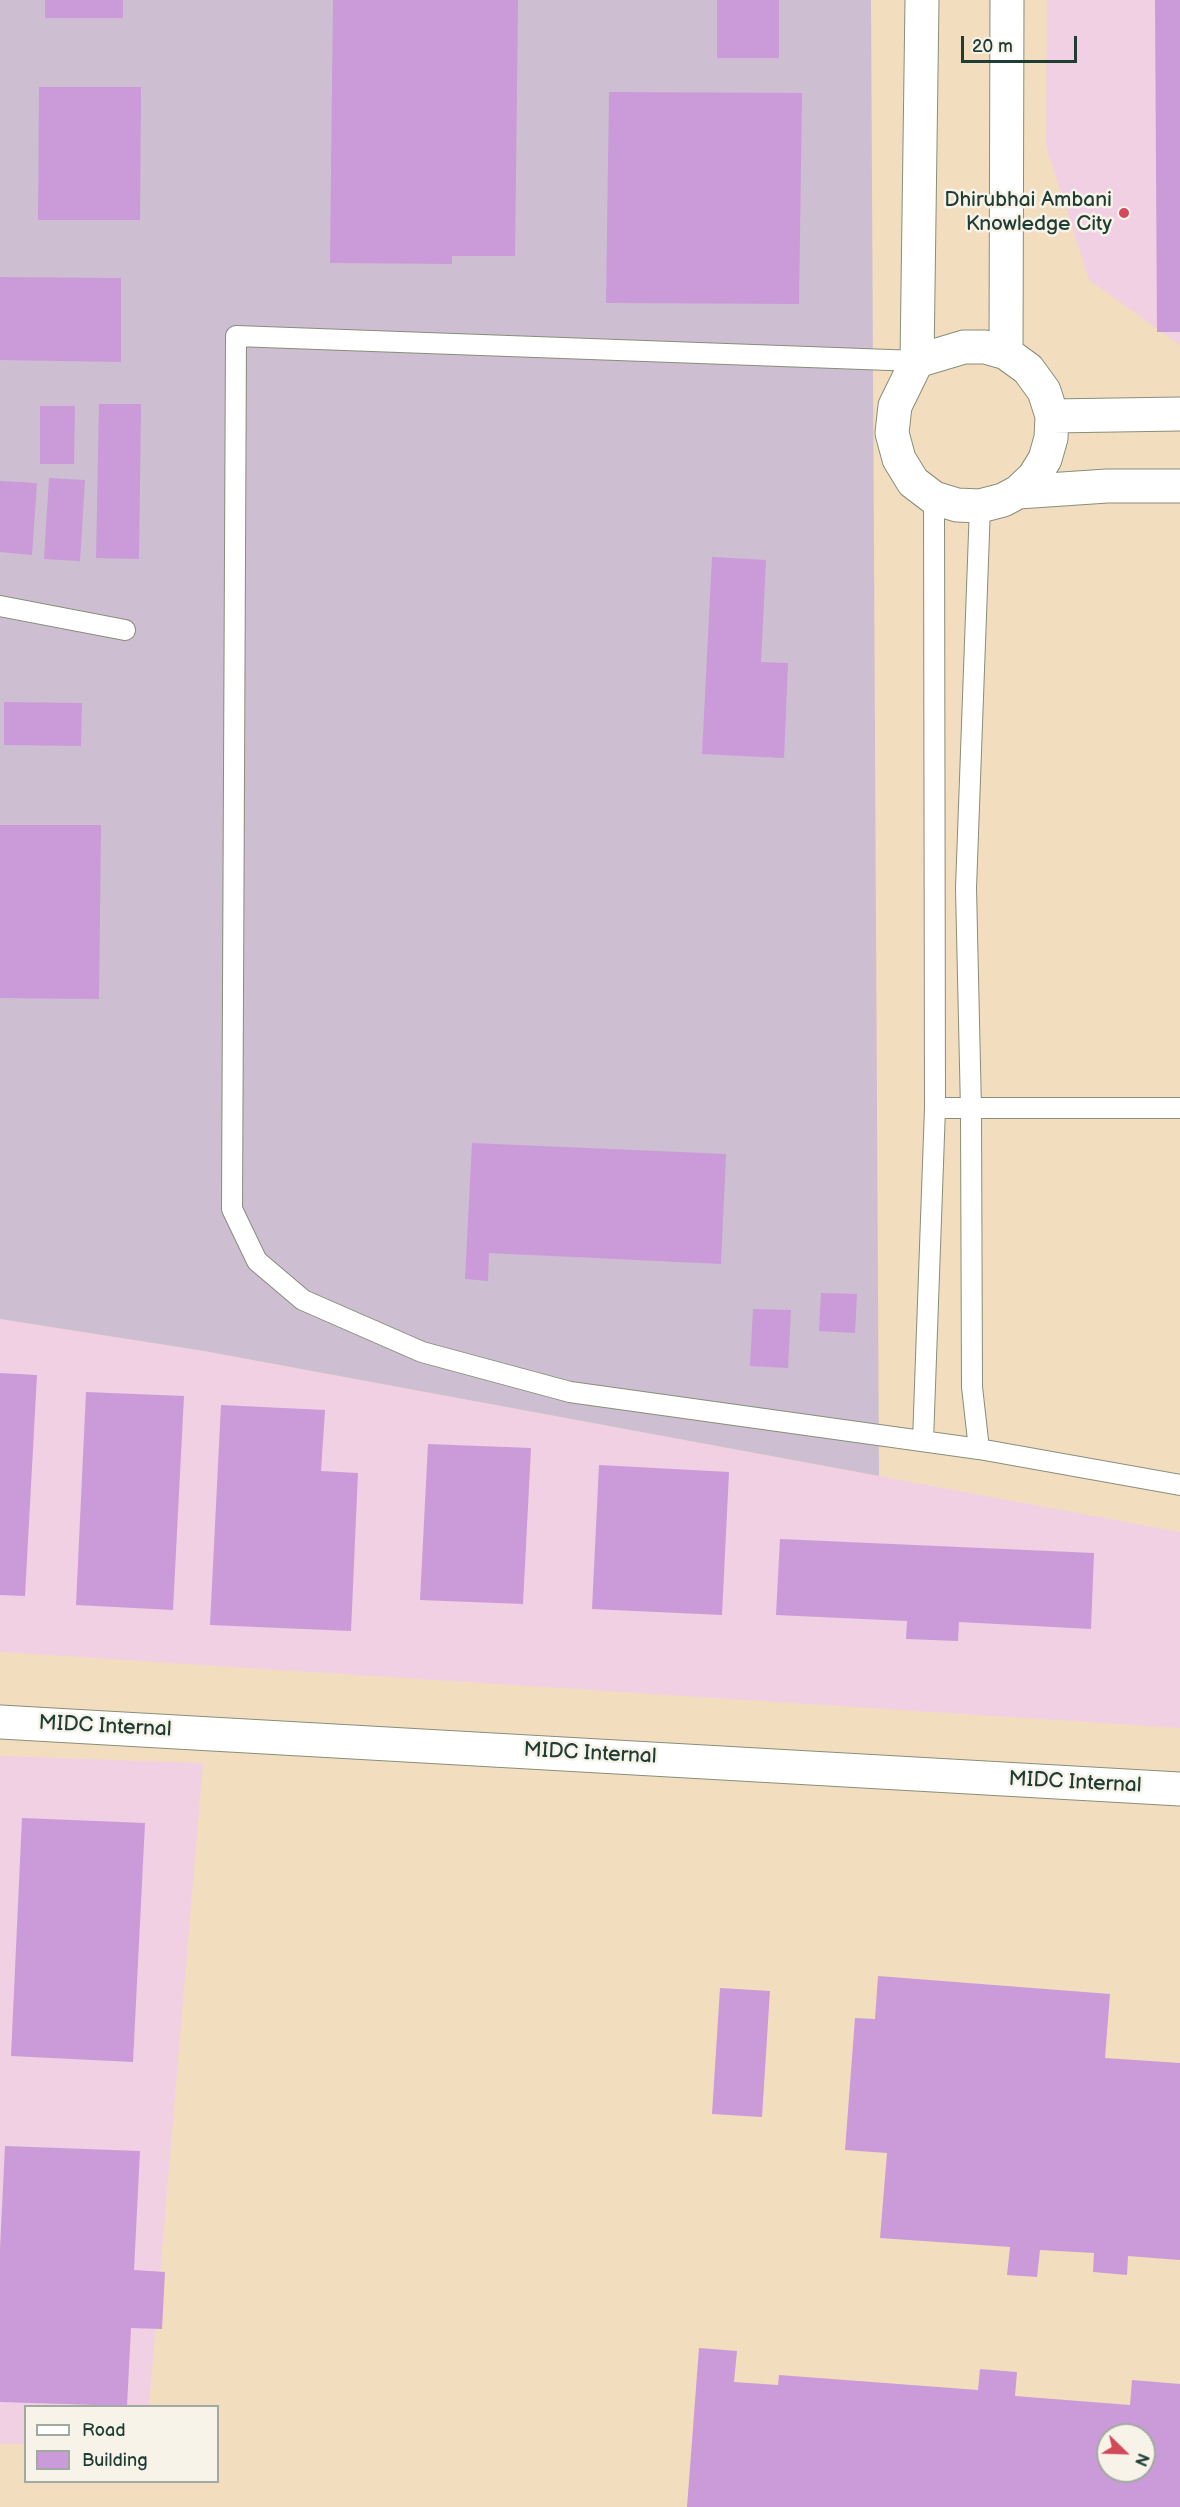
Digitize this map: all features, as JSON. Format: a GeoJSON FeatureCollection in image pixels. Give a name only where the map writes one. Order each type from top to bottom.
{"type":"FeatureCollection","features":[{"type":"Feature","properties":{"kind":"street"},"geometry":{"type":"LineString","coordinates":[[917,361],[964,347],[985,347],[1006,353],[1028,369],[1044,391],[1052,416],[1051,438],[1045,459],[1034,477],[1018,492],[1003,500],[980,506],[957,505],[934,498],[914,482],[899,459],[892,433],[895,406],[917,361],[922,0]]}},
{"type":"Feature","properties":{"kind":"street"},"geometry":{"type":"LineString","coordinates":[[1006,353],[1008,0]]}},
{"type":"Feature","properties":{"kind":"street"},"geometry":{"type":"LineString","coordinates":[[1052,416],[1180,414]]}},
{"type":"Feature","properties":{"kind":"street"},"geometry":{"type":"LineString","coordinates":[[1018,492],[1107,486],[1180,486]]}},
{"type":"Feature","properties":{"kind":"street","name":"MIDC Internal"},"geometry":{"type":"LineString","coordinates":[[0,1722],[1180,1789]]}},
{"type":"Feature","properties":{"kind":"lane"},"geometry":{"type":"LineString","coordinates":[[917,361],[236,336],[232,1209],[257,1261],[303,1300],[422,1352],[570,1392],[979,1449],[1180,1485]]}},
{"type":"Feature","properties":{"kind":"lane"},"geometry":{"type":"LineString","coordinates":[[923,1442],[935,1108],[934,498]]}},
{"type":"Feature","properties":{"kind":"lane"},"geometry":{"type":"LineString","coordinates":[[979,1449],[972,1387],[971,1110],[966,888],[980,506]]}},
{"type":"Feature","properties":{"kind":"lane"},"geometry":{"type":"LineString","coordinates":[[0,606],[125,630]]}},
{"type":"Feature","properties":{"kind":"lane"},"geometry":{"type":"LineString","coordinates":[[935,1108],[971,1110],[1180,1108]]}},
{"type":"Feature","properties":{"kind":"shaded area"},"geometry":{"type":"Polygon","coordinates":[[[0,0],[871,0],[879,1476],[204,1351],[0,1319],[0,0]]]}},
{"type":"Feature","properties":{"kind":"shaded area","name":"Dhirubhai Ambani Knowledge City"},"geometry":{"type":"Polygon","coordinates":[[[1047,0],[1180,0],[1180,345],[1089,280],[1046,146],[1047,0]]]}},
{"type":"Feature","properties":{"kind":"shaded area"},"geometry":{"type":"Polygon","coordinates":[[[0,1319],[204,1351],[1180,1532],[1180,1728],[0,1652],[0,1319]]]}},
{"type":"Feature","properties":{"kind":"shaded area"},"geometry":{"type":"Polygon","coordinates":[[[0,1756],[203,1763],[149,2405],[24,2405],[24,2444],[0,2444],[0,1756]]]}},
{"type":"Feature","properties":{"kind":"building"},"geometry":{"type":"Polygon","coordinates":[[[45,0],[123,0],[123,18],[45,18],[45,0]]]}},
{"type":"Feature","properties":{"kind":"building"},"geometry":{"type":"Polygon","coordinates":[[[333,0],[518,0],[515,256],[452,256],[452,264],[330,263],[333,0]]]}},
{"type":"Feature","properties":{"kind":"building"},"geometry":{"type":"Polygon","coordinates":[[[717,0],[779,0],[779,58],[717,58],[717,0]]]}},
{"type":"Feature","properties":{"kind":"building"},"geometry":{"type":"Polygon","coordinates":[[[1155,0],[1180,0],[1180,332],[1157,332],[1155,0]]]}},
{"type":"Feature","properties":{"kind":"building"},"geometry":{"type":"Polygon","coordinates":[[[39,87],[141,87],[140,220],[38,220],[39,87]]]}},
{"type":"Feature","properties":{"kind":"building"},"geometry":{"type":"Polygon","coordinates":[[[609,92],[802,93],[799,304],[606,303],[609,92]]]}},
{"type":"Feature","properties":{"kind":"building"},"geometry":{"type":"Polygon","coordinates":[[[0,277],[121,278],[121,362],[0,360],[0,277]]]}},
{"type":"Feature","properties":{"kind":"building"},"geometry":{"type":"Polygon","coordinates":[[[99,404],[141,404],[139,559],[96,558],[99,404]]]}},
{"type":"Feature","properties":{"kind":"building"},"geometry":{"type":"Polygon","coordinates":[[[40,406],[75,406],[74,464],[40,464],[40,406]]]}},
{"type":"Feature","properties":{"kind":"building"},"geometry":{"type":"Polygon","coordinates":[[[49,478],[85,480],[80,561],[44,559],[49,478]]]}},
{"type":"Feature","properties":{"kind":"building"},"geometry":{"type":"Polygon","coordinates":[[[0,481],[37,483],[32,555],[0,552],[0,481]]]}},
{"type":"Feature","properties":{"kind":"building"},"geometry":{"type":"Polygon","coordinates":[[[712,557],[766,560],[761,662],[788,663],[784,758],[702,754],[712,557]]]}},
{"type":"Feature","properties":{"kind":"building"},"geometry":{"type":"Polygon","coordinates":[[[4,702],[82,703],[81,746],[4,745],[4,702]]]}},
{"type":"Feature","properties":{"kind":"building"},"geometry":{"type":"Polygon","coordinates":[[[0,825],[101,825],[99,999],[0,998],[0,825]]]}},
{"type":"Feature","properties":{"kind":"building"},"geometry":{"type":"Polygon","coordinates":[[[472,1143],[726,1154],[721,1264],[489,1253],[488,1281],[465,1279],[472,1143]]]}},
{"type":"Feature","properties":{"kind":"building"},"geometry":{"type":"Polygon","coordinates":[[[821,1293],[857,1294],[855,1333],[819,1331],[821,1293]]]}},
{"type":"Feature","properties":{"kind":"building"},"geometry":{"type":"Polygon","coordinates":[[[753,1309],[791,1310],[788,1368],[750,1366],[753,1309]]]}},
{"type":"Feature","properties":{"kind":"building"},"geometry":{"type":"Polygon","coordinates":[[[0,1373],[37,1375],[25,1596],[0,1595],[0,1373]]]}},
{"type":"Feature","properties":{"kind":"building"},"geometry":{"type":"Polygon","coordinates":[[[86,1392],[184,1396],[173,1610],[76,1605],[86,1392]]]}},
{"type":"Feature","properties":{"kind":"building"},"geometry":{"type":"Polygon","coordinates":[[[221,1405],[325,1410],[321,1471],[358,1473],[351,1631],[210,1625],[221,1405]]]}},
{"type":"Feature","properties":{"kind":"building"},"geometry":{"type":"Polygon","coordinates":[[[428,1444],[531,1448],[523,1604],[420,1600],[428,1444]]]}},
{"type":"Feature","properties":{"kind":"building"},"geometry":{"type":"Polygon","coordinates":[[[599,1465],[729,1472],[722,1615],[592,1609],[599,1465]]]}},
{"type":"Feature","properties":{"kind":"building"},"geometry":{"type":"Polygon","coordinates":[[[780,1539],[1094,1553],[1091,1629],[959,1622],[958,1641],[906,1639],[907,1621],[776,1615],[780,1539]]]}},
{"type":"Feature","properties":{"kind":"building"},"geometry":{"type":"Polygon","coordinates":[[[22,1818],[145,1823],[133,2062],[11,2056],[22,1818]]]}},
{"type":"Feature","properties":{"kind":"building"},"geometry":{"type":"Polygon","coordinates":[[[878,1976],[1110,1994],[1105,2058],[1180,2063],[1180,2260],[1128,2256],[1127,2275],[1093,2272],[1094,2253],[1040,2250],[1037,2277],[1007,2275],[1010,2247],[880,2238],[887,2153],[845,2150],[855,2018],[875,2019],[878,1976]]]}},
{"type":"Feature","properties":{"kind":"building"},"geometry":{"type":"Polygon","coordinates":[[[720,1988],[770,1991],[762,2117],[712,2114],[720,1988]]]}},
{"type":"Feature","properties":{"kind":"building"},"geometry":{"type":"Polygon","coordinates":[[[5,2146],[140,2151],[134,2270],[165,2272],[162,2329],[131,2328],[127,2405],[0,2402],[0,2249],[5,2146]]]}},
{"type":"Feature","properties":{"kind":"building"},"geometry":{"type":"Polygon","coordinates":[[[699,2348],[737,2351],[734,2382],[778,2385],[779,2375],[978,2390],[980,2369],[1017,2372],[1015,2396],[1130,2405],[1132,2380],[1180,2384],[1180,2507],[687,2507],[699,2348]]]}},
{"type":"Feature","properties":{"kind":"place","name":"Dhirubhai Ambani Knowledge City"},"geometry":{"type":"Point","coordinates":[1124,213]}}]}
